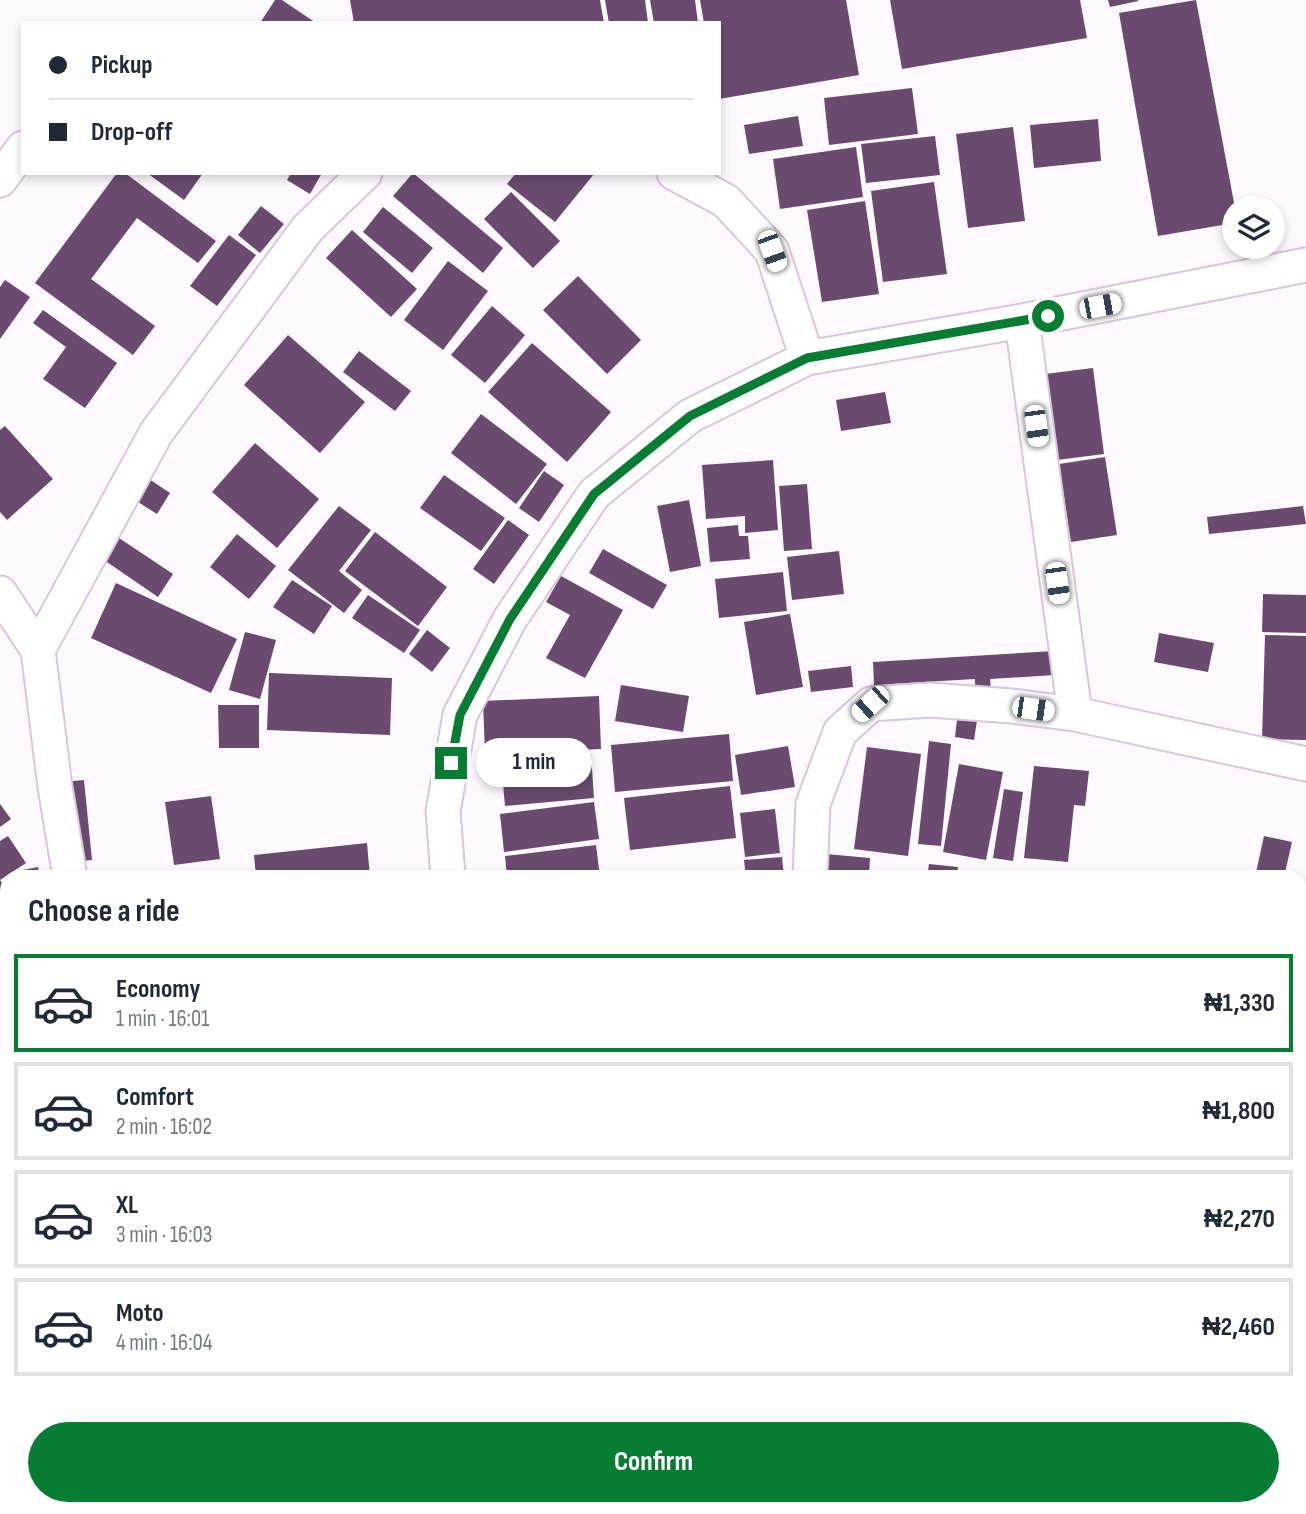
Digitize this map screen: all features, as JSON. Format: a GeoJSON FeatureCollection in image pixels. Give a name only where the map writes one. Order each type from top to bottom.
{"type":"FeatureCollection","features":[{"type":"Feature","properties":{"kind":"street"},"geometry":{"type":"LineString","coordinates":[[0,180],[21,151]]}},
{"type":"Feature","properties":{"kind":"street"},"geometry":{"type":"LineString","coordinates":[[38,650],[156,433],[309,228],[363,175]]}},
{"type":"Feature","properties":{"kind":"street"},"geometry":{"type":"LineString","coordinates":[[678,175],[726,201],[772,251],[807,358]]}},
{"type":"Feature","properties":{"kind":"street"},"geometry":{"type":"LineString","coordinates":[[448,870],[443,811],[460,715],[510,619],[594,494],[690,416],[807,358],[1022,321],[1306,265]]}},
{"type":"Feature","properties":{"kind":"street"},"geometry":{"type":"LineString","coordinates":[[1022,321],[1075,715]]}},
{"type":"Feature","properties":{"kind":"street"},"geometry":{"type":"LineString","coordinates":[[0,593],[38,650],[55,787],[69,870]]}},
{"type":"Feature","properties":{"kind":"street"},"geometry":{"type":"LineString","coordinates":[[810,870],[813,804],[840,732],[870,704],[930,700],[1012,706],[1075,715],[1306,764]]}},
{"type":"Feature","properties":{"kind":"building"},"geometry":{"type":"Polygon","coordinates":[[[275,0],[282,0],[313,21],[261,21],[275,0]]]}},
{"type":"Feature","properties":{"kind":"building"},"geometry":{"type":"Polygon","coordinates":[[[350,0],[600,0],[604,21],[354,21],[350,0]]]}},
{"type":"Feature","properties":{"kind":"building"},"geometry":{"type":"Polygon","coordinates":[[[605,0],[645,0],[648,21],[609,21],[605,0]]]}},
{"type":"Feature","properties":{"kind":"building"},"geometry":{"type":"Polygon","coordinates":[[[650,0],[695,0],[698,21],[654,21],[650,0]]]}},
{"type":"Feature","properties":{"kind":"building"},"geometry":{"type":"Polygon","coordinates":[[[700,0],[846,0],[859,75],[721,99],[721,21],[704,21],[700,0]]]}},
{"type":"Feature","properties":{"kind":"building"},"geometry":{"type":"Polygon","coordinates":[[[890,0],[1080,0],[1087,38],[902,69],[890,0]]]}},
{"type":"Feature","properties":{"kind":"building"},"geometry":{"type":"Polygon","coordinates":[[[1108,0],[1138,0],[1138,1],[1110,7],[1108,0]]]}},
{"type":"Feature","properties":{"kind":"building"},"geometry":{"type":"Polygon","coordinates":[[[1196,0],[1233,196],[1222,196],[1222,225],[1158,236],[1119,13],[1196,0]]]}},
{"type":"Feature","properties":{"kind":"building"},"geometry":{"type":"Polygon","coordinates":[[[912,88],[918,134],[829,145],[824,98],[912,88]]]}},
{"type":"Feature","properties":{"kind":"building"},"geometry":{"type":"Polygon","coordinates":[[[798,116],[803,146],[749,154],[744,125],[798,116]]]}},
{"type":"Feature","properties":{"kind":"building"},"geometry":{"type":"Polygon","coordinates":[[[1098,119],[1101,161],[1034,168],[1030,125],[1098,119]]]}},
{"type":"Feature","properties":{"kind":"building"},"geometry":{"type":"Polygon","coordinates":[[[1013,127],[1025,221],[968,228],[956,134],[1013,127]]]}},
{"type":"Feature","properties":{"kind":"building"},"geometry":{"type":"Polygon","coordinates":[[[935,136],[940,175],[866,183],[861,144],[935,136]]]}},
{"type":"Feature","properties":{"kind":"building"},"geometry":{"type":"Polygon","coordinates":[[[856,147],[863,197],[780,209],[773,159],[856,147]]]}},
{"type":"Feature","properties":{"kind":"building"},"geometry":{"type":"Polygon","coordinates":[[[116,175],[128,175],[216,241],[198,263],[137,218],[91,279],[155,326],[133,355],[35,283],[116,175]]]}},
{"type":"Feature","properties":{"kind":"building"},"geometry":{"type":"Polygon","coordinates":[[[150,175],[202,175],[184,200],[150,175]]]}},
{"type":"Feature","properties":{"kind":"building"},"geometry":{"type":"Polygon","coordinates":[[[290,175],[321,175],[310,194],[287,180],[290,175]]]}},
{"type":"Feature","properties":{"kind":"building"},"geometry":{"type":"Polygon","coordinates":[[[411,175],[415,175],[503,248],[483,273],[393,196],[411,175]]]}},
{"type":"Feature","properties":{"kind":"building"},"geometry":{"type":"Polygon","coordinates":[[[514,175],[593,175],[555,222],[507,184],[514,175]]]}},
{"type":"Feature","properties":{"kind":"building"},"geometry":{"type":"Polygon","coordinates":[[[934,182],[947,274],[883,282],[871,191],[934,182]]]}},
{"type":"Feature","properties":{"kind":"building"},"geometry":{"type":"Polygon","coordinates":[[[511,192],[560,241],[533,268],[484,219],[511,192]]]}},
{"type":"Feature","properties":{"kind":"building"},"geometry":{"type":"Polygon","coordinates":[[[865,201],[879,294],[822,302],[807,210],[865,201]]]}},
{"type":"Feature","properties":{"kind":"building"},"geometry":{"type":"Polygon","coordinates":[[[261,206],[284,224],[260,253],[238,235],[261,206]]]}},
{"type":"Feature","properties":{"kind":"building"},"geometry":{"type":"Polygon","coordinates":[[[383,207],[433,248],[412,273],[363,232],[383,207]]]}},
{"type":"Feature","properties":{"kind":"building"},"geometry":{"type":"Polygon","coordinates":[[[352,230],[417,289],[391,317],[326,258],[352,230]]]}},
{"type":"Feature","properties":{"kind":"building"},"geometry":{"type":"Polygon","coordinates":[[[229,235],[256,255],[217,306],[190,286],[229,235]]]}},
{"type":"Feature","properties":{"kind":"building"},"geometry":{"type":"Polygon","coordinates":[[[448,261],[488,291],[443,350],[404,320],[448,261]]]}},
{"type":"Feature","properties":{"kind":"building"},"geometry":{"type":"Polygon","coordinates":[[[578,276],[641,340],[607,374],[543,310],[578,276]]]}},
{"type":"Feature","properties":{"kind":"building"},"geometry":{"type":"Polygon","coordinates":[[[5,280],[30,297],[0,339],[0,287],[5,280]]]}},
{"type":"Feature","properties":{"kind":"building"},"geometry":{"type":"Polygon","coordinates":[[[492,306],[525,335],[485,383],[451,355],[492,306]]]}},
{"type":"Feature","properties":{"kind":"building"},"geometry":{"type":"Polygon","coordinates":[[[43,310],[117,363],[85,408],[43,379],[66,347],[33,323],[43,310]]]}},
{"type":"Feature","properties":{"kind":"building"},"geometry":{"type":"Polygon","coordinates":[[[288,335],[365,402],[320,453],[244,385],[288,335]]]}},
{"type":"Feature","properties":{"kind":"building"},"geometry":{"type":"Polygon","coordinates":[[[532,343],[611,412],[567,462],[488,392],[532,343]]]}},
{"type":"Feature","properties":{"kind":"building"},"geometry":{"type":"Polygon","coordinates":[[[359,351],[411,391],[395,411],[343,372],[359,351]]]}},
{"type":"Feature","properties":{"kind":"building"},"geometry":{"type":"Polygon","coordinates":[[[1093,368],[1104,454],[1057,460],[1045,374],[1093,368]]]}},
{"type":"Feature","properties":{"kind":"building"},"geometry":{"type":"Polygon","coordinates":[[[885,392],[891,423],[841,431],[836,400],[885,392]]]}},
{"type":"Feature","properties":{"kind":"building"},"geometry":{"type":"Polygon","coordinates":[[[481,414],[547,464],[516,504],[451,453],[481,414]]]}},
{"type":"Feature","properties":{"kind":"building"},"geometry":{"type":"Polygon","coordinates":[[[5,426],[53,479],[7,520],[0,512],[0,430],[5,426]]]}},
{"type":"Feature","properties":{"kind":"building"},"geometry":{"type":"Polygon","coordinates":[[[255,443],[319,499],[277,548],[212,492],[255,443]]]}},
{"type":"Feature","properties":{"kind":"building"},"geometry":{"type":"Polygon","coordinates":[[[1105,457],[1117,535],[1071,542],[1059,464],[1105,457]]]}},
{"type":"Feature","properties":{"kind":"building"},"geometry":{"type":"Polygon","coordinates":[[[773,460],[778,530],[745,533],[745,516],[706,519],[702,465],[773,460]]]}},
{"type":"Feature","properties":{"kind":"building"},"geometry":{"type":"Polygon","coordinates":[[[544,471],[564,485],[539,522],[519,508],[544,471]]]}},
{"type":"Feature","properties":{"kind":"building"},"geometry":{"type":"Polygon","coordinates":[[[143,475],[170,493],[157,514],[130,497],[143,475]]]}},
{"type":"Feature","properties":{"kind":"building"},"geometry":{"type":"Polygon","coordinates":[[[444,475],[505,518],[481,551],[420,508],[444,475]]]}},
{"type":"Feature","properties":{"kind":"building"},"geometry":{"type":"Polygon","coordinates":[[[807,484],[812,549],[784,551],[779,486],[807,484]]]}},
{"type":"Feature","properties":{"kind":"building"},"geometry":{"type":"Polygon","coordinates":[[[689,500],[701,566],[670,572],[657,506],[689,500]]]}},
{"type":"Feature","properties":{"kind":"building"},"geometry":{"type":"Polygon","coordinates":[[[339,506],[371,530],[339,571],[362,590],[344,613],[288,570],[339,506]]]}},
{"type":"Feature","properties":{"kind":"building"},"geometry":{"type":"Polygon","coordinates":[[[1303,506],[1306,524],[1209,534],[1207,517],[1303,506]]]}},
{"type":"Feature","properties":{"kind":"building"},"geometry":{"type":"Polygon","coordinates":[[[508,520],[529,535],[494,584],[473,569],[508,520]]]}},
{"type":"Feature","properties":{"kind":"building"},"geometry":{"type":"Polygon","coordinates":[[[738,525],[739,536],[748,536],[750,559],[710,562],[707,528],[738,525]]]}},
{"type":"Feature","properties":{"kind":"building"},"geometry":{"type":"Polygon","coordinates":[[[375,532],[447,587],[418,626],[345,571],[375,532]]]}},
{"type":"Feature","properties":{"kind":"building"},"geometry":{"type":"Polygon","coordinates":[[[237,534],[276,566],[249,599],[210,567],[237,534]]]}},
{"type":"Feature","properties":{"kind":"building"},"geometry":{"type":"Polygon","coordinates":[[[119,538],[173,574],[158,597],[104,560],[119,538]]]}},
{"type":"Feature","properties":{"kind":"building"},"geometry":{"type":"Polygon","coordinates":[[[603,549],[667,585],[653,609],[589,573],[603,549]]]}},
{"type":"Feature","properties":{"kind":"building"},"geometry":{"type":"Polygon","coordinates":[[[839,551],[844,594],[792,600],[787,557],[839,551]]]}},
{"type":"Feature","properties":{"kind":"building"},"geometry":{"type":"Polygon","coordinates":[[[783,572],[787,611],[719,618],[715,579],[783,572]]]}},
{"type":"Feature","properties":{"kind":"building"},"geometry":{"type":"Polygon","coordinates":[[[561,576],[623,610],[585,678],[546,658],[570,615],[546,602],[561,576]]]}},
{"type":"Feature","properties":{"kind":"building"},"geometry":{"type":"Polygon","coordinates":[[[292,580],[332,606],[314,634],[273,607],[292,580]]]}},
{"type":"Feature","properties":{"kind":"building"},"geometry":{"type":"Polygon","coordinates":[[[116,583],[237,639],[211,693],[91,638],[116,583]]]}},
{"type":"Feature","properties":{"kind":"building"},"geometry":{"type":"Polygon","coordinates":[[[1263,594],[1306,595],[1306,633],[1262,632],[1263,594]]]}},
{"type":"Feature","properties":{"kind":"building"},"geometry":{"type":"Polygon","coordinates":[[[368,595],[420,630],[404,653],[352,618],[368,595]]]}},
{"type":"Feature","properties":{"kind":"building"},"geometry":{"type":"Polygon","coordinates":[[[790,614],[803,687],[756,695],[744,622],[790,614]]]}},
{"type":"Feature","properties":{"kind":"building"},"geometry":{"type":"Polygon","coordinates":[[[427,630],[450,648],[432,672],[409,654],[427,630]]]}},
{"type":"Feature","properties":{"kind":"building"},"geometry":{"type":"Polygon","coordinates":[[[245,632],[276,640],[260,699],[229,690],[245,632]]]}},
{"type":"Feature","properties":{"kind":"building"},"geometry":{"type":"Polygon","coordinates":[[[1159,633],[1214,643],[1208,672],[1154,662],[1159,633]]]}},
{"type":"Feature","properties":{"kind":"building"},"geometry":{"type":"Polygon","coordinates":[[[1265,635],[1306,636],[1306,740],[1262,739],[1265,635]]]}},
{"type":"Feature","properties":{"kind":"building"},"geometry":{"type":"Polygon","coordinates":[[[1054,651],[1055,675],[990,679],[991,689],[975,689],[975,679],[874,685],[873,662],[1054,651]]]}},
{"type":"Feature","properties":{"kind":"building"},"geometry":{"type":"Polygon","coordinates":[[[851,666],[853,687],[811,692],[808,671],[851,666]]]}},
{"type":"Feature","properties":{"kind":"building"},"geometry":{"type":"Polygon","coordinates":[[[269,673],[392,678],[390,735],[267,730],[269,673]]]}},
{"type":"Feature","properties":{"kind":"building"},"geometry":{"type":"Polygon","coordinates":[[[621,685],[689,696],[683,732],[615,721],[621,685]]]}},
{"type":"Feature","properties":{"kind":"building"},"geometry":{"type":"Polygon","coordinates":[[[599,696],[601,749],[485,754],[483,701],[599,696]]]}},
{"type":"Feature","properties":{"kind":"building"},"geometry":{"type":"Polygon","coordinates":[[[218,705],[259,705],[259,748],[219,748],[218,705]]]}},
{"type":"Feature","properties":{"kind":"building"},"geometry":{"type":"Polygon","coordinates":[[[958,711],[978,714],[974,740],[955,737],[958,711]]]}},
{"type":"Feature","properties":{"kind":"building"},"geometry":{"type":"Polygon","coordinates":[[[729,734],[733,781],[615,792],[611,745],[729,734]]]}},
{"type":"Feature","properties":{"kind":"building"},"geometry":{"type":"Polygon","coordinates":[[[929,741],[951,744],[941,846],[918,844],[929,741]]]}},
{"type":"Feature","properties":{"kind":"building"},"geometry":{"type":"Polygon","coordinates":[[[788,746],[795,787],[741,795],[735,755],[788,746]]]}},
{"type":"Feature","properties":{"kind":"building"},"geometry":{"type":"Polygon","coordinates":[[[867,747],[921,754],[908,856],[854,849],[867,747]]]}},
{"type":"Feature","properties":{"kind":"building"},"geometry":{"type":"Polygon","coordinates":[[[591,754],[594,798],[505,806],[501,762],[591,754]]]}},
{"type":"Feature","properties":{"kind":"building"},"geometry":{"type":"Polygon","coordinates":[[[959,764],[1003,772],[986,860],[943,852],[959,764]]]}},
{"type":"Feature","properties":{"kind":"building"},"geometry":{"type":"Polygon","coordinates":[[[1034,766],[1089,771],[1085,806],[1074,805],[1068,862],[1024,858],[1034,766]]]}},
{"type":"Feature","properties":{"kind":"building"},"geometry":{"type":"Polygon","coordinates":[[[84,780],[92,860],[71,862],[63,782],[84,780]]]}},
{"type":"Feature","properties":{"kind":"building"},"geometry":{"type":"Polygon","coordinates":[[[730,786],[736,838],[630,850],[624,798],[730,786]]]}},
{"type":"Feature","properties":{"kind":"building"},"geometry":{"type":"Polygon","coordinates":[[[1004,789],[1023,792],[1013,861],[993,858],[1004,789]]]}},
{"type":"Feature","properties":{"kind":"building"},"geometry":{"type":"Polygon","coordinates":[[[211,796],[220,859],[174,865],[165,802],[211,796]]]}},
{"type":"Feature","properties":{"kind":"building"},"geometry":{"type":"Polygon","coordinates":[[[594,802],[599,839],[504,852],[500,814],[594,802]]]}},
{"type":"Feature","properties":{"kind":"building"},"geometry":{"type":"Polygon","coordinates":[[[0,804],[11,819],[0,827],[0,804]]]}},
{"type":"Feature","properties":{"kind":"building"},"geometry":{"type":"Polygon","coordinates":[[[775,809],[780,853],[745,857],[740,813],[775,809]]]}},
{"type":"Feature","properties":{"kind":"building"},"geometry":{"type":"Polygon","coordinates":[[[8,836],[26,863],[15,870],[0,870],[0,841],[8,836]]]}},
{"type":"Feature","properties":{"kind":"building"},"geometry":{"type":"Polygon","coordinates":[[[1264,836],[1292,842],[1286,870],[1257,870],[1264,836]]]}},
{"type":"Feature","properties":{"kind":"building"},"geometry":{"type":"Polygon","coordinates":[[[367,843],[369,870],[255,870],[254,855],[367,843]]]}},
{"type":"Feature","properties":{"kind":"building"},"geometry":{"type":"Polygon","coordinates":[[[596,845],[599,870],[506,870],[505,856],[596,845]]]}},
{"type":"Feature","properties":{"kind":"building"},"geometry":{"type":"Polygon","coordinates":[[[826,854],[870,858],[869,870],[825,870],[826,854]]]}},
{"type":"Feature","properties":{"kind":"building"},"geometry":{"type":"Polygon","coordinates":[[[782,857],[783,870],[745,870],[744,860],[782,857]]]}},
{"type":"Feature","properties":{"kind":"building"},"geometry":{"type":"Polygon","coordinates":[[[929,864],[958,867],[958,870],[928,870],[929,864]]]}},
{"type":"Feature","properties":{"kind":"route"},"geometry":{"type":"LineString","coordinates":[[451,763],[460,715],[510,619],[594,494],[690,416],[807,358],[1048,316]]}}]}
